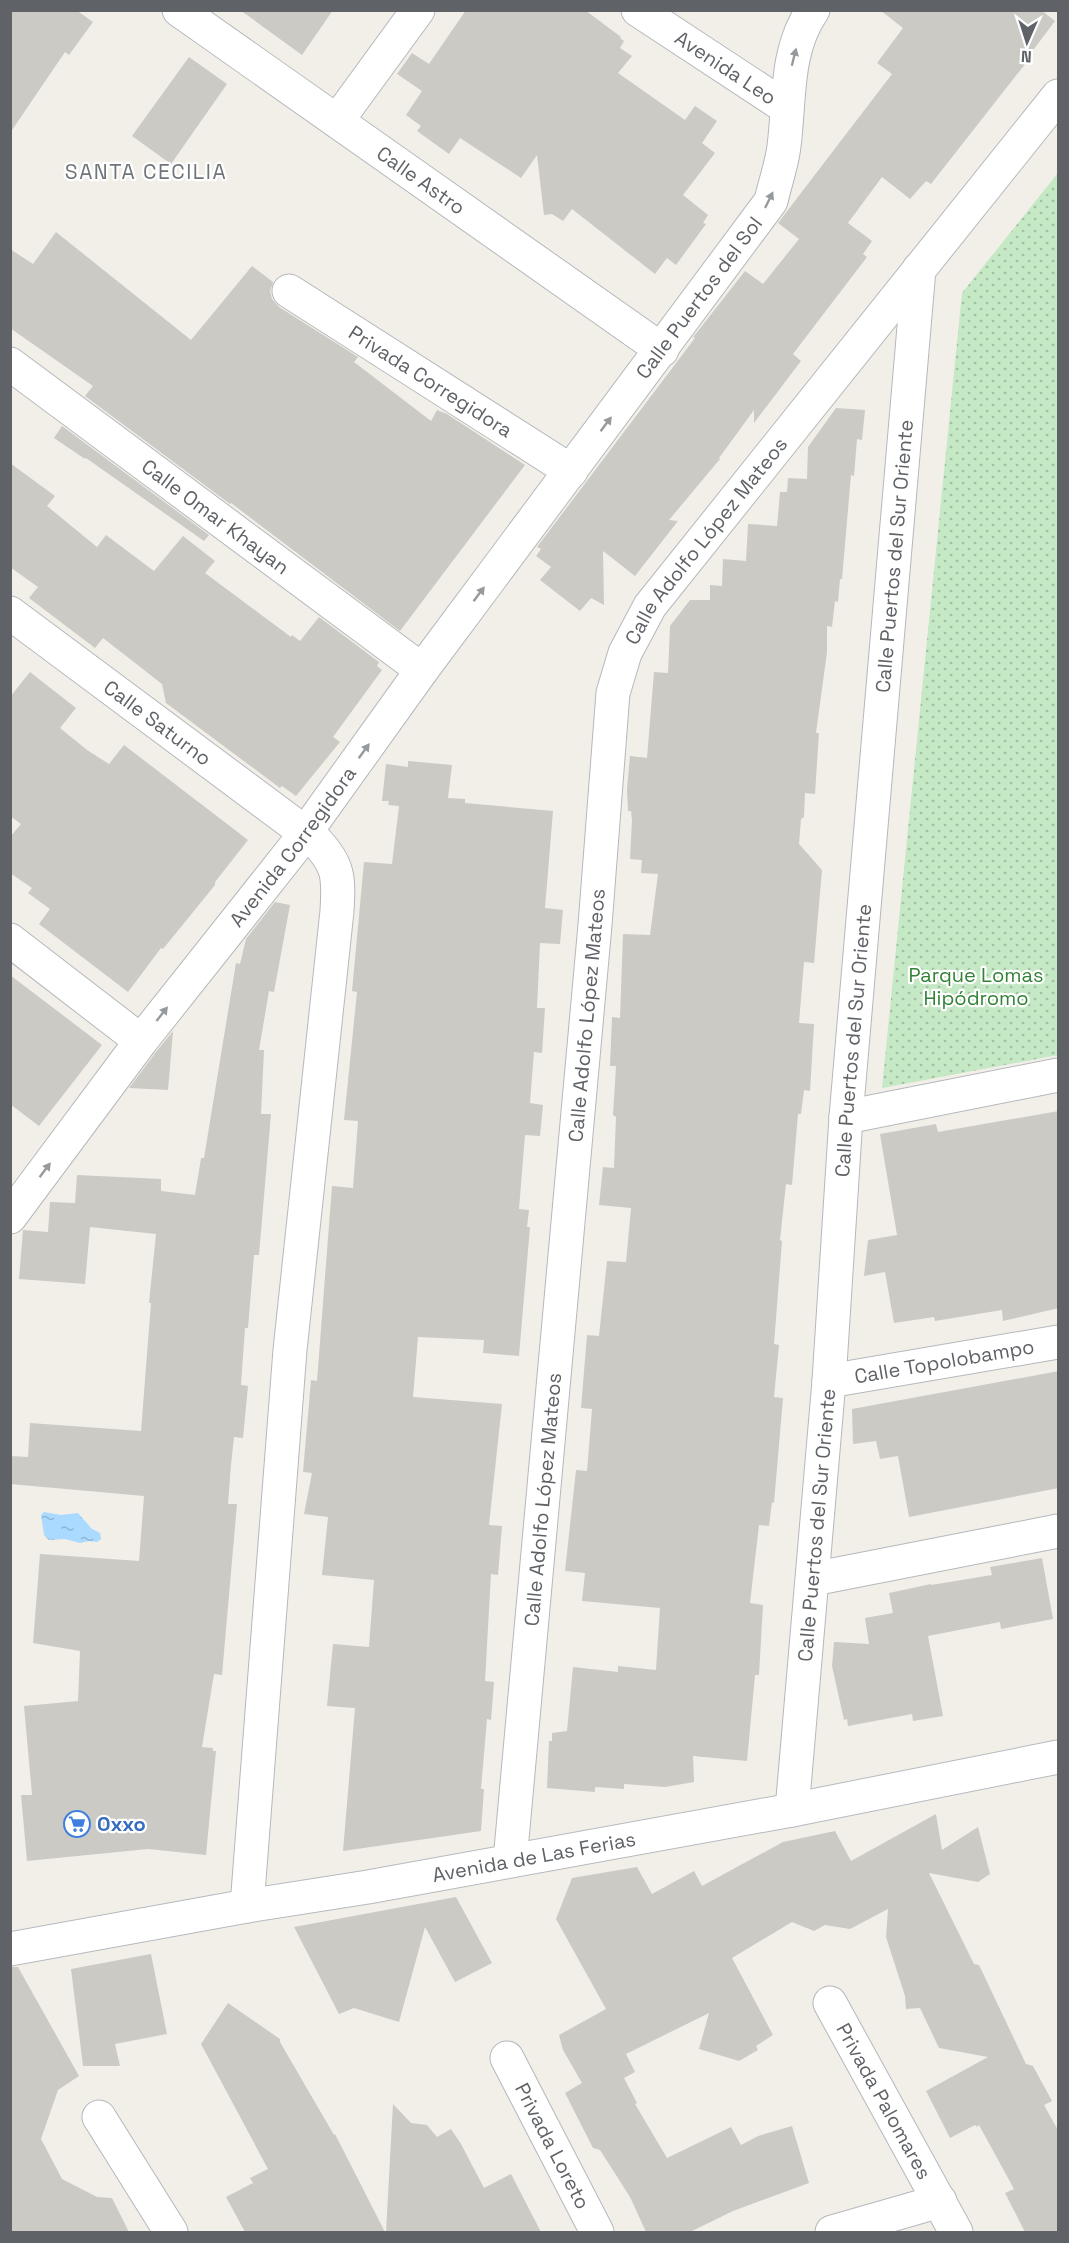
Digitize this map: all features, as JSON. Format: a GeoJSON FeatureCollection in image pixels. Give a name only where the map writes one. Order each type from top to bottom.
{"type":"FeatureCollection","features":[{"type":"Feature","properties":{"kind":"street","name":"Calle Astro"},"geometry":{"type":"LineString","coordinates":[[179,10],[662,350]]}},
{"type":"Feature","properties":{"kind":"street"},"geometry":{"type":"LineString","coordinates":[[337,122],[418,10]]}},
{"type":"Feature","properties":{"kind":"street","name":"Avenida Leo"},"geometry":{"type":"LineString","coordinates":[[638,10],[787,108],[793,58],[806,21],[813,10]]}},
{"type":"Feature","properties":{"kind":"street","name":"Calle Adolfo López Mateos"},"geometry":{"type":"LineString","coordinates":[[510,1861],[595,925],[613,693],[625,653],[650,606],[1059,96]]}},
{"type":"Feature","properties":{"kind":"street","name":"Calle Puertos del Sol"},"geometry":{"type":"LineString","coordinates":[[571,471],[771,201],[784,148],[787,108]]}},
{"type":"Feature","properties":{"kind":"street","name":"Calle Puertos del Sur Oriente"},"geometry":{"type":"LineString","coordinates":[[792,1810],[829,1381],[846,1117],[920,269]]}},
{"type":"Feature","properties":{"kind":"street","name":"Privada Corregidora"},"geometry":{"type":"LineString","coordinates":[[289,291],[571,471]]}},
{"type":"Feature","properties":{"kind":"street","name":"Calle Omar Khayan"},"geometry":{"type":"LineString","coordinates":[[10,364],[422,670]]}},
{"type":"Feature","properties":{"kind":"street","name":"Avenida Corregidora"},"geometry":{"type":"LineString","coordinates":[[10,1217],[141,1041],[305,833],[422,670],[571,471]]}},
{"type":"Feature","properties":{"kind":"street","name":"Calle Saturno"},"geometry":{"type":"LineString","coordinates":[[10,613],[305,833]]}},
{"type":"Feature","properties":{"kind":"street"},"geometry":{"type":"LineString","coordinates":[[247,1906],[290,1350],[339,890],[337,870],[330,855],[305,833]]}},
{"type":"Feature","properties":{"kind":"street"},"geometry":{"type":"LineString","coordinates":[[10,940],[141,1041]]}},
{"type":"Feature","properties":{"kind":"street"},"geometry":{"type":"LineString","coordinates":[[846,1117],[1059,1075]]}},
{"type":"Feature","properties":{"kind":"street","name":"Calle Topolobampo"},"geometry":{"type":"LineString","coordinates":[[829,1381],[1059,1342]]}},
{"type":"Feature","properties":{"kind":"street"},"geometry":{"type":"LineString","coordinates":[[813,1579],[1059,1531]]}},
{"type":"Feature","properties":{"kind":"street","name":"Avenida de Las Ferias"},"geometry":{"type":"LineString","coordinates":[[10,1949],[792,1810],[1059,1757]]}},
{"type":"Feature","properties":{"kind":"street","name":"Privada Palomares"},"geometry":{"type":"LineString","coordinates":[[830,2003],[956,2232]]}},
{"type":"Feature","properties":{"kind":"street","name":"Privada Loreto"},"geometry":{"type":"LineString","coordinates":[[507,2058],[597,2232]]}},
{"type":"Feature","properties":{"kind":"street"},"geometry":{"type":"LineString","coordinates":[[99,2117],[171,2232]]}},
{"type":"Feature","properties":{"kind":"street"},"geometry":{"type":"LineString","coordinates":[[832,2232],[940,2201]]}},
{"type":"Feature","properties":{"kind":"green space","name":"Parque Lomas Hipódromo"},"geometry":{"type":"Polygon","coordinates":[[[1058,173],[1058,1055],[882,1088],[962,293],[1058,173]]]}},
{"type":"Feature","properties":{"kind":"water"},"geometry":{"type":"Polygon","coordinates":[[[44,1512],[61,1515],[78,1513],[92,1529],[100,1533],[101,1539],[97,1542],[80,1543],[65,1539],[49,1540],[44,1535],[41,1515],[44,1512]]]}},
{"type":"Feature","properties":{"kind":"building"},"geometry":{"type":"Polygon","coordinates":[[[10,10],[76,10],[93,22],[69,55],[65,52],[10,133],[10,10]]]}},
{"type":"Feature","properties":{"kind":"building"},"geometry":{"type":"Polygon","coordinates":[[[240,10],[333,10],[302,55],[240,10]]]}},
{"type":"Feature","properties":{"kind":"building"},"geometry":{"type":"Polygon","coordinates":[[[466,10],[585,10],[621,37],[624,41],[620,48],[632,56],[618,73],[685,120],[695,106],[717,121],[702,143],[715,153],[683,195],[708,215],[703,223],[706,224],[676,265],[667,258],[655,274],[572,209],[563,221],[552,214],[544,215],[537,155],[521,178],[460,138],[449,154],[417,131],[421,126],[406,115],[422,91],[397,74],[412,53],[429,64],[466,10]]]}},
{"type":"Feature","properties":{"kind":"building"},"geometry":{"type":"Polygon","coordinates":[[[880,10],[1041,10],[1055,21],[1031,53],[1033,54],[931,184],[926,181],[910,199],[882,177],[848,223],[872,241],[863,254],[867,257],[793,354],[801,361],[754,423],[754,410],[720,459],[669,520],[678,521],[635,576],[603,551],[604,605],[591,598],[580,611],[540,580],[551,567],[536,556],[541,549],[537,547],[695,338],[693,337],[745,271],[763,284],[799,239],[778,223],[892,74],[877,63],[903,28],[880,10]]]}},
{"type":"Feature","properties":{"kind":"building"},"geometry":{"type":"Polygon","coordinates":[[[189,57],[227,84],[171,164],[132,136],[189,57]]]}},
{"type":"Feature","properties":{"kind":"building"},"geometry":{"type":"Polygon","coordinates":[[[56,232],[191,340],[252,266],[273,282],[270,291],[272,299],[279,307],[358,357],[354,362],[431,421],[437,410],[447,414],[525,465],[400,631],[85,396],[93,386],[10,328],[10,249],[33,264],[56,232]]]}},
{"type":"Feature","properties":{"kind":"building"},"geometry":{"type":"Polygon","coordinates":[[[836,408],[865,410],[862,440],[857,439],[854,476],[851,475],[838,602],[835,601],[832,627],[827,626],[827,652],[816,733],[819,733],[815,794],[805,793],[804,817],[801,819],[799,844],[822,870],[814,963],[804,962],[799,1023],[814,1024],[810,1091],[804,1090],[801,1114],[798,1114],[792,1185],[786,1184],[780,1240],[782,1241],[774,1344],[779,1345],[774,1397],[783,1398],[774,1503],[772,1502],[769,1526],[759,1525],[750,1603],[763,1605],[759,1675],[755,1675],[747,1761],[693,1756],[694,1782],[665,1787],[624,1784],[624,1789],[595,1787],[595,1792],[547,1788],[549,1741],[552,1741],[552,1733],[567,1731],[573,1667],[618,1672],[618,1666],[656,1670],[660,1608],[582,1601],[585,1573],[565,1571],[576,1470],[587,1471],[592,1409],[581,1408],[587,1335],[599,1336],[607,1261],[626,1262],[631,1208],[599,1205],[603,1167],[614,1168],[616,1117],[613,1115],[616,1066],[610,1066],[612,1017],[620,1018],[623,934],[650,935],[658,874],[641,873],[642,860],[630,859],[632,820],[631,811],[628,811],[627,789],[630,756],[647,758],[654,672],[668,673],[670,626],[690,600],[710,600],[710,585],[722,586],[723,559],[746,561],[748,524],[777,526],[780,492],[787,492],[788,478],[807,479],[808,447],[836,408]]]}},
{"type":"Feature","properties":{"kind":"building"},"geometry":{"type":"Polygon","coordinates":[[[62,426],[209,535],[204,541],[54,438],[62,426]]]}},
{"type":"Feature","properties":{"kind":"building"},"geometry":{"type":"Polygon","coordinates":[[[10,463],[55,496],[47,506],[97,547],[106,535],[154,571],[183,536],[215,561],[205,573],[291,637],[292,635],[300,641],[319,617],[379,662],[377,666],[382,670],[333,737],[340,742],[296,796],[282,786],[280,788],[166,703],[162,684],[103,638],[95,648],[29,598],[38,587],[10,567],[10,463]]]}},
{"type":"Feature","properties":{"kind":"building"},"geometry":{"type":"Polygon","coordinates":[[[30,672],[76,708],[60,728],[87,750],[109,764],[124,745],[248,840],[215,885],[163,949],[161,948],[128,992],[39,924],[50,909],[28,893],[32,888],[10,873],[10,837],[21,824],[10,816],[10,697],[30,672]]]}},
{"type":"Feature","properties":{"kind":"building"},"geometry":{"type":"Polygon","coordinates":[[[408,761],[452,765],[448,798],[465,799],[465,803],[553,811],[545,908],[563,910],[560,944],[540,943],[537,1008],[545,1008],[542,1053],[534,1052],[530,1103],[543,1105],[540,1136],[525,1135],[519,1209],[529,1210],[527,1227],[530,1227],[519,1356],[483,1353],[484,1340],[418,1337],[413,1397],[502,1404],[489,1525],[502,1526],[498,1575],[491,1574],[485,1681],[494,1682],[491,1720],[487,1719],[481,1789],[484,1789],[481,1831],[343,1851],[355,1708],[327,1706],[333,1644],[369,1647],[374,1580],[322,1575],[328,1517],[304,1514],[312,1473],[303,1472],[311,1380],[317,1381],[332,1186],[353,1188],[358,1121],[344,1120],[357,992],[352,991],[364,862],[392,864],[399,806],[388,805],[389,801],[382,801],[386,764],[408,767],[408,761]]]}},
{"type":"Feature","properties":{"kind":"building"},"geometry":{"type":"Polygon","coordinates":[[[275,902],[290,905],[274,992],[269,991],[259,1050],[264,1050],[261,1114],[271,1114],[259,1255],[254,1255],[248,1328],[245,1328],[241,1385],[248,1386],[243,1438],[234,1437],[231,1465],[228,1504],[237,1504],[222,1675],[214,1674],[202,1747],[213,1748],[213,1751],[216,1751],[206,1855],[148,1849],[27,1861],[21,1795],[32,1795],[24,1706],[78,1701],[80,1651],[33,1643],[40,1554],[139,1561],[144,1496],[10,1484],[10,1456],[28,1457],[30,1423],[141,1431],[156,1234],[90,1227],[85,1284],[19,1279],[23,1230],[48,1232],[50,1202],[75,1203],[77,1175],[161,1179],[161,1191],[195,1195],[201,1158],[204,1158],[236,963],[240,964],[246,939],[275,902]]]}},
{"type":"Feature","properties":{"kind":"building"},"geometry":{"type":"Polygon","coordinates":[[[10,975],[102,1045],[39,1126],[10,1104],[10,975]]]}},
{"type":"Feature","properties":{"kind":"building"},"geometry":{"type":"Polygon","coordinates":[[[173,1031],[168,1090],[129,1088],[156,1052],[173,1031]]]}},
{"type":"Feature","properties":{"kind":"building"},"geometry":{"type":"Polygon","coordinates":[[[1059,1111],[1059,1308],[1003,1321],[1002,1310],[935,1321],[934,1317],[894,1323],[885,1272],[864,1276],[868,1240],[897,1235],[880,1134],[936,1124],[938,1132],[1059,1111]]]}},
{"type":"Feature","properties":{"kind":"building"},"geometry":{"type":"Polygon","coordinates":[[[1059,1371],[1059,1488],[909,1517],[898,1456],[880,1459],[876,1441],[853,1444],[852,1409],[1059,1371]]]}},
{"type":"Feature","properties":{"kind":"building"},"geometry":{"type":"Polygon","coordinates":[[[1042,1558],[1053,1619],[1001,1629],[1000,1622],[928,1636],[943,1716],[913,1721],[912,1714],[848,1726],[847,1719],[844,1720],[832,1666],[834,1642],[869,1644],[865,1618],[893,1613],[889,1593],[992,1575],[990,1567],[1042,1558]]]}},
{"type":"Feature","properties":{"kind":"building"},"geometry":{"type":"Polygon","coordinates":[[[936,1814],[942,1850],[978,1827],[990,1874],[978,1882],[929,1873],[974,1964],[979,1965],[1026,2064],[1033,2066],[1052,2101],[1044,2105],[1059,2132],[1059,2232],[1025,2232],[1005,2193],[1014,2189],[979,2125],[950,2138],[926,2091],[988,2057],[939,2048],[920,2008],[906,2009],[905,1996],[886,1937],[888,1909],[850,1929],[825,1925],[814,1931],[792,1922],[732,1958],[773,2035],[756,2046],[758,2050],[739,2061],[699,2049],[709,2013],[626,2054],[635,2072],[624,2078],[637,2103],[635,2104],[667,2158],[731,2127],[741,2145],[758,2136],[792,2126],[809,2183],[733,2211],[690,2232],[646,2232],[630,2197],[600,2150],[593,2148],[565,2093],[582,2083],[563,2050],[559,2035],[606,2009],[556,1919],[572,1878],[637,1867],[652,1894],[694,1871],[702,1886],[783,1842],[835,1831],[851,1861],[936,1814]]]}},
{"type":"Feature","properties":{"kind":"building"},"geometry":{"type":"Polygon","coordinates":[[[456,1897],[492,1963],[455,1982],[425,1927],[399,2022],[354,2008],[339,2014],[294,1927],[456,1897]]]}},
{"type":"Feature","properties":{"kind":"building"},"geometry":{"type":"Polygon","coordinates":[[[151,1954],[167,2034],[115,2044],[120,2066],[83,2066],[71,1969],[151,1954]]]}},
{"type":"Feature","properties":{"kind":"building"},"geometry":{"type":"Polygon","coordinates":[[[10,1967],[18,1967],[79,2076],[58,2090],[41,2139],[62,2179],[97,2197],[112,2198],[129,2232],[10,2232],[10,1967]]]}},
{"type":"Feature","properties":{"kind":"building"},"geometry":{"type":"Polygon","coordinates":[[[228,2003],[280,2039],[335,2134],[385,2232],[245,2232],[226,2197],[253,2183],[250,2178],[268,2169],[201,2044],[228,2003]]]}},
{"type":"Feature","properties":{"kind":"building"},"geometry":{"type":"Polygon","coordinates":[[[393,2104],[411,2123],[427,2125],[437,2137],[451,2129],[484,2188],[511,2174],[541,2232],[386,2232],[393,2104]]]}},
{"type":"Feature","properties":{"kind":"place","name":"Oxxo"},"geometry":{"type":"Point","coordinates":[77,1824]}},
{"type":"Feature","properties":{"kind":"district","name":"SANTA CECILIA"},"geometry":{"type":"Point","coordinates":[146,171]}}]}
